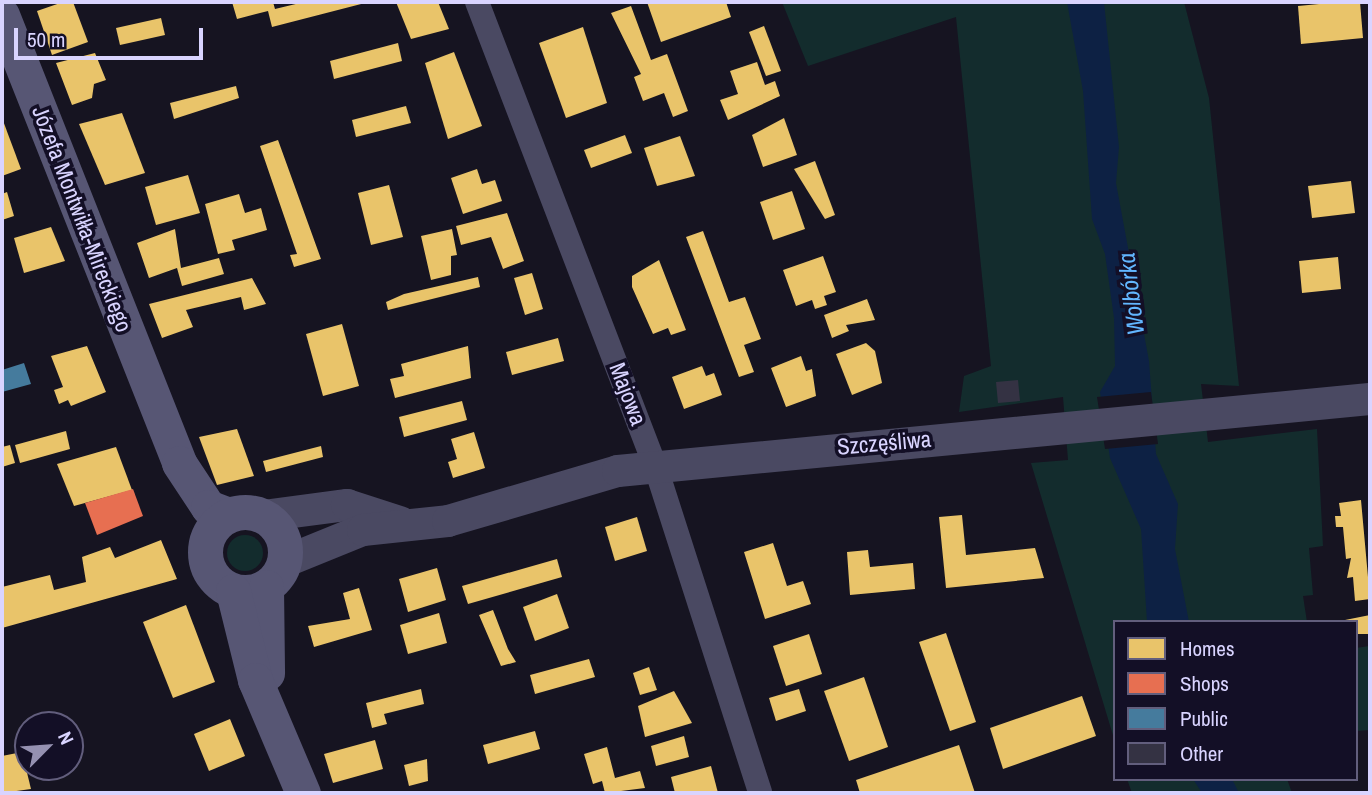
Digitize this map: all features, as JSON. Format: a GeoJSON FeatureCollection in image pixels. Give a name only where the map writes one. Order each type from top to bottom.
{"type":"FeatureCollection","features":[{"type":"Feature","properties":{"kind":"main road","name":"Józefa Montwiłła-Mireckiego"},"geometry":{"type":"LineString","coordinates":[[2,15],[162,424],[205,523],[212,577],[261,580]]}},
{"type":"Feature","properties":{"kind":"main road","name":"Józefa Montwiłła-Mireckiego"},"geometry":{"type":"LineString","coordinates":[[162,424],[194,490],[217,514],[246,516]]}},
{"type":"Feature","properties":{"kind":"main road"},"geometry":{"type":"LineString","coordinates":[[206,541],[246,516],[281,535],[261,580],[268,676],[278,728],[303,793]]}},
{"type":"Feature","properties":{"kind":"street","name":"Majowa"},"geometry":{"type":"LineString","coordinates":[[477,2],[655,465],[760,793]]}},
{"type":"Feature","properties":{"kind":"street","name":"Szczęśliwa"},"geometry":{"type":"LineString","coordinates":[[261,580],[363,530],[448,521],[655,465],[1370,400]]}},
{"type":"Feature","properties":{"kind":"street","name":"Szczęśliwa"},"geometry":{"type":"LineString","coordinates":[[246,516],[347,505],[405,524]]}},
{"type":"Feature","properties":{"kind":"green space"},"geometry":{"type":"Polygon","coordinates":[[[782,2],[1184,2],[1209,98],[1239,386],[1201,384],[1208,442],[1317,429],[1323,546],[1309,548],[1313,595],[1303,596],[1307,620],[1113,620],[1113,735],[1031,463],[1068,460],[1063,397],[959,412],[964,376],[991,366],[956,17],[808,66],[782,2]]]}},
{"type":"Feature","properties":{"kind":"green space"},"geometry":{"type":"Polygon","coordinates":[[[245,535],[258,540],[263,553],[258,566],[245,571],[232,566],[227,553],[232,540],[245,535]]]}},
{"type":"Feature","properties":{"kind":"green space"},"geometry":{"type":"Polygon","coordinates":[[[1369,646],[1370,730],[1358,731],[1358,648],[1369,646]]]}},
{"type":"Feature","properties":{"kind":"green space"},"geometry":{"type":"Polygon","coordinates":[[[1128,781],[1288,781],[1292,793],[1132,793],[1128,781]]]}},
{"type":"Feature","properties":{"kind":"water","name":"Wolbórka"},"geometry":{"type":"Polygon","coordinates":[[[1067,2],[1104,2],[1119,147],[1116,183],[1149,361],[1156,454],[1178,504],[1175,549],[1189,620],[1147,620],[1141,529],[1110,458],[1100,392],[1115,366],[1114,318],[1105,254],[1092,219],[1083,91],[1067,2]]]}},
{"type":"Feature","properties":{"kind":"water"},"geometry":{"type":"Polygon","coordinates":[[[1194,781],[1233,781],[1239,793],[1202,793],[1194,781]]]}},
{"type":"Feature","properties":{"kind":"pier"},"geometry":{"type":"Polygon","coordinates":[[[1151,392],[1158,444],[1105,449],[1097,397],[1151,392]]]}},
{"type":"Feature","properties":{"kind":"building: Homes"},"geometry":{"type":"Polygon","coordinates":[[[63,2],[73,2],[88,42],[52,55],[37,11],[63,2]]]}},
{"type":"Feature","properties":{"kind":"building: Homes"},"geometry":{"type":"Polygon","coordinates":[[[232,2],[273,2],[275,9],[304,2],[365,3],[272,27],[268,11],[237,19],[232,2]]]}},
{"type":"Feature","properties":{"kind":"building: Homes"},"geometry":{"type":"Polygon","coordinates":[[[396,2],[438,2],[449,29],[411,39],[396,2]]]}},
{"type":"Feature","properties":{"kind":"building: Homes"},"geometry":{"type":"Polygon","coordinates":[[[647,2],[726,2],[731,17],[661,42],[647,2]]]}},
{"type":"Feature","properties":{"kind":"building: Homes"},"geometry":{"type":"Polygon","coordinates":[[[1360,2],[1363,38],[1301,44],[1298,6],[1360,2]]]}},
{"type":"Feature","properties":{"kind":"building: Homes"},"geometry":{"type":"Polygon","coordinates":[[[631,6],[651,60],[667,54],[688,111],[673,117],[664,93],[643,101],[634,77],[641,74],[611,13],[631,6]]]}},
{"type":"Feature","properties":{"kind":"building: Homes"},"geometry":{"type":"Polygon","coordinates":[[[161,18],[165,35],[120,45],[116,28],[161,18]]]}},
{"type":"Feature","properties":{"kind":"building: Homes"},"geometry":{"type":"Polygon","coordinates":[[[764,26],[781,71],[766,76],[749,32],[764,26]]]}},
{"type":"Feature","properties":{"kind":"building: Homes"},"geometry":{"type":"Polygon","coordinates":[[[583,27],[607,103],[566,118],[539,43],[583,27]]]}},
{"type":"Feature","properties":{"kind":"building: Homes"},"geometry":{"type":"Polygon","coordinates":[[[398,43],[402,61],[334,79],[330,61],[398,43]]]}},
{"type":"Feature","properties":{"kind":"building: Homes"},"geometry":{"type":"Polygon","coordinates":[[[454,52],[482,126],[448,139],[425,63],[454,52]]]}},
{"type":"Feature","properties":{"kind":"building: Homes"},"geometry":{"type":"Polygon","coordinates":[[[95,53],[106,80],[94,84],[92,98],[72,105],[56,63],[95,53]]]}},
{"type":"Feature","properties":{"kind":"building: Homes"},"geometry":{"type":"Polygon","coordinates":[[[757,62],[765,85],[775,81],[780,96],[728,120],[720,100],[738,94],[730,71],[757,62]]]}},
{"type":"Feature","properties":{"kind":"building: Homes"},"geometry":{"type":"Polygon","coordinates":[[[236,86],[239,98],[174,119],[170,103],[236,86]]]}},
{"type":"Feature","properties":{"kind":"building: Homes"},"geometry":{"type":"Polygon","coordinates":[[[406,106],[411,123],[356,137],[352,120],[406,106]]]}},
{"type":"Feature","properties":{"kind":"building: Homes"},"geometry":{"type":"Polygon","coordinates":[[[122,113],[145,173],[105,185],[79,124],[122,113]]]}},
{"type":"Feature","properties":{"kind":"building: Homes"},"geometry":{"type":"Polygon","coordinates":[[[2,118],[21,169],[2,176],[2,118]]]}},
{"type":"Feature","properties":{"kind":"building: Homes"},"geometry":{"type":"Polygon","coordinates":[[[784,118],[797,155],[763,167],[752,135],[784,118]]]}},
{"type":"Feature","properties":{"kind":"building: Homes"},"geometry":{"type":"Polygon","coordinates":[[[625,135],[632,153],[591,168],[584,150],[625,135]]]}},
{"type":"Feature","properties":{"kind":"building: Homes"},"geometry":{"type":"Polygon","coordinates":[[[680,136],[695,176],[657,186],[644,148],[680,136]]]}},
{"type":"Feature","properties":{"kind":"building: Homes"},"geometry":{"type":"Polygon","coordinates":[[[278,140],[321,259],[294,267],[290,255],[297,254],[260,146],[278,140]]]}},
{"type":"Feature","properties":{"kind":"building: Homes"},"geometry":{"type":"Polygon","coordinates":[[[815,161],[835,215],[825,219],[794,169],[815,161]]]}},
{"type":"Feature","properties":{"kind":"building: Homes"},"geometry":{"type":"Polygon","coordinates":[[[477,169],[482,184],[495,180],[502,201],[463,214],[451,178],[477,169]]]}},
{"type":"Feature","properties":{"kind":"building: Homes"},"geometry":{"type":"Polygon","coordinates":[[[188,175],[200,213],[156,225],[145,187],[188,175]]]}},
{"type":"Feature","properties":{"kind":"building: Homes"},"geometry":{"type":"Polygon","coordinates":[[[1351,181],[1355,213],[1312,218],[1308,186],[1351,181]]]}},
{"type":"Feature","properties":{"kind":"building: Homes"},"geometry":{"type":"Polygon","coordinates":[[[389,185],[403,237],[371,245],[358,193],[389,185]]]}},
{"type":"Feature","properties":{"kind":"building: Homes"},"geometry":{"type":"Polygon","coordinates":[[[792,191],[805,229],[773,240],[760,202],[792,191]]]}},
{"type":"Feature","properties":{"kind":"building: Homes"},"geometry":{"type":"Polygon","coordinates":[[[7,192],[14,216],[2,220],[2,194],[7,192]]]}},
{"type":"Feature","properties":{"kind":"building: Homes"},"geometry":{"type":"Polygon","coordinates":[[[239,194],[245,213],[261,208],[267,230],[232,240],[235,250],[218,254],[205,204],[239,194]]]}},
{"type":"Feature","properties":{"kind":"building: Homes"},"geometry":{"type":"Polygon","coordinates":[[[507,213],[524,261],[503,269],[491,237],[461,245],[456,226],[507,213]]]}},
{"type":"Feature","properties":{"kind":"building: Homes"},"geometry":{"type":"Polygon","coordinates":[[[51,227],[65,261],[24,273],[14,238],[51,227]]]}},
{"type":"Feature","properties":{"kind":"building: Homes"},"geometry":{"type":"Polygon","coordinates":[[[175,229],[181,268],[219,258],[224,274],[182,286],[177,268],[149,278],[137,243],[175,229]]]}},
{"type":"Feature","properties":{"kind":"building: Homes"},"geometry":{"type":"Polygon","coordinates":[[[452,229],[457,255],[451,256],[451,275],[431,280],[421,236],[452,229]]]}},
{"type":"Feature","properties":{"kind":"building: Homes"},"geometry":{"type":"Polygon","coordinates":[[[703,231],[729,302],[745,297],[761,339],[744,345],[754,372],[739,377],[686,237],[703,231]]]}},
{"type":"Feature","properties":{"kind":"building: Homes"},"geometry":{"type":"Polygon","coordinates":[[[823,256],[836,292],[824,296],[827,305],[815,309],[812,300],[796,306],[783,270],[823,256]]]}},
{"type":"Feature","properties":{"kind":"building: Homes"},"geometry":{"type":"Polygon","coordinates":[[[1338,257],[1341,289],[1302,293],[1299,261],[1338,257]]]}},
{"type":"Feature","properties":{"kind":"building: Homes"},"geometry":{"type":"Polygon","coordinates":[[[659,260],[686,330],[671,335],[668,328],[653,334],[632,287],[632,276],[659,260]]]}},
{"type":"Feature","properties":{"kind":"building: Homes"},"geometry":{"type":"Polygon","coordinates":[[[532,273],[543,309],[525,315],[514,278],[532,273]]]}},
{"type":"Feature","properties":{"kind":"building: Homes"},"geometry":{"type":"Polygon","coordinates":[[[478,277],[480,287],[388,310],[386,302],[404,294],[478,277]]]}},
{"type":"Feature","properties":{"kind":"building: Homes"},"geometry":{"type":"Polygon","coordinates":[[[252,278],[266,304],[244,310],[241,297],[186,310],[193,327],[162,338],[149,304],[252,278]]]}},
{"type":"Feature","properties":{"kind":"building: Homes"},"geometry":{"type":"Polygon","coordinates":[[[867,299],[875,320],[846,325],[849,331],[832,338],[824,315],[867,299]]]}},
{"type":"Feature","properties":{"kind":"building: Homes"},"geometry":{"type":"Polygon","coordinates":[[[342,324],[359,386],[323,396],[306,334],[342,324]]]}},
{"type":"Feature","properties":{"kind":"building: Homes"},"geometry":{"type":"Polygon","coordinates":[[[558,338],[564,361],[512,375],[506,352],[558,338]]]}},
{"type":"Feature","properties":{"kind":"building: Homes"},"geometry":{"type":"Polygon","coordinates":[[[866,343],[875,351],[882,383],[852,395],[836,354],[866,343]]]}},
{"type":"Feature","properties":{"kind":"building: Homes"},"geometry":{"type":"Polygon","coordinates":[[[87,346],[106,392],[71,406],[68,400],[59,404],[54,390],[63,387],[51,356],[87,346]]]}},
{"type":"Feature","properties":{"kind":"building: Homes"},"geometry":{"type":"Polygon","coordinates":[[[468,346],[471,378],[395,398],[390,379],[404,376],[401,364],[468,346]]]}},
{"type":"Feature","properties":{"kind":"building: Homes"},"geometry":{"type":"Polygon","coordinates":[[[801,356],[806,371],[812,369],[816,396],[786,407],[771,368],[801,356]]]}},
{"type":"Feature","properties":{"kind":"building: Homes"},"geometry":{"type":"Polygon","coordinates":[[[702,366],[706,376],[714,373],[722,395],[684,409],[672,377],[702,366]]]}},
{"type":"Feature","properties":{"kind":"building: Homes"},"geometry":{"type":"Polygon","coordinates":[[[462,401],[467,420],[404,437],[399,417],[462,401]]]}},
{"type":"Feature","properties":{"kind":"building: Homes"},"geometry":{"type":"Polygon","coordinates":[[[237,429],[254,476],[217,485],[199,437],[237,429]]]}},
{"type":"Feature","properties":{"kind":"building: Homes"},"geometry":{"type":"Polygon","coordinates":[[[66,431],[70,449],[20,463],[15,445],[66,431]]]}},
{"type":"Feature","properties":{"kind":"building: Homes"},"geometry":{"type":"Polygon","coordinates":[[[474,432],[485,468],[453,478],[448,462],[457,459],[451,439],[474,432]]]}},
{"type":"Feature","properties":{"kind":"building: Homes"},"geometry":{"type":"Polygon","coordinates":[[[10,445],[15,463],[2,467],[2,447],[10,445]]]}},
{"type":"Feature","properties":{"kind":"building: Homes"},"geometry":{"type":"Polygon","coordinates":[[[321,446],[323,457],[266,472],[263,461],[321,446]]]}},
{"type":"Feature","properties":{"kind":"building: Homes"},"geometry":{"type":"Polygon","coordinates":[[[116,447],[132,490],[74,506],[57,464],[116,447]]]}},
{"type":"Feature","properties":{"kind":"building: Homes"},"geometry":{"type":"Polygon","coordinates":[[[1361,500],[1370,599],[1355,601],[1353,577],[1347,578],[1351,558],[1346,559],[1343,527],[1336,527],[1335,516],[1341,516],[1339,503],[1361,500]]]}},
{"type":"Feature","properties":{"kind":"building: Homes"},"geometry":{"type":"Polygon","coordinates":[[[962,515],[966,555],[1035,548],[1044,578],[946,588],[939,517],[962,515]]]}},
{"type":"Feature","properties":{"kind":"building: Homes"},"geometry":{"type":"Polygon","coordinates":[[[637,517],[647,551],[615,561],[605,527],[637,517]]]}},
{"type":"Feature","properties":{"kind":"building: Homes"},"geometry":{"type":"Polygon","coordinates":[[[161,540],[177,579],[2,628],[2,587],[50,575],[54,590],[86,582],[82,557],[110,547],[115,558],[161,540]]]}},
{"type":"Feature","properties":{"kind":"building: Homes"},"geometry":{"type":"Polygon","coordinates":[[[773,543],[787,586],[803,581],[811,604],[765,619],[744,552],[773,543]]]}},
{"type":"Feature","properties":{"kind":"building: Homes"},"geometry":{"type":"Polygon","coordinates":[[[868,550],[870,567],[913,563],[915,589],[850,595],[847,552],[868,550]]]}},
{"type":"Feature","properties":{"kind":"building: Homes"},"geometry":{"type":"Polygon","coordinates":[[[557,559],[562,577],[468,604],[462,586],[557,559]]]}},
{"type":"Feature","properties":{"kind":"building: Homes"},"geometry":{"type":"Polygon","coordinates":[[[437,568],[446,600],[408,612],[399,579],[437,568]]]}},
{"type":"Feature","properties":{"kind":"building: Homes"},"geometry":{"type":"Polygon","coordinates":[[[359,588],[372,630],[314,647],[308,626],[350,619],[343,593],[359,588]]]}},
{"type":"Feature","properties":{"kind":"building: Homes"},"geometry":{"type":"Polygon","coordinates":[[[557,594],[569,628],[535,641],[523,607],[557,594]]]}},
{"type":"Feature","properties":{"kind":"building: Homes"},"geometry":{"type":"Polygon","coordinates":[[[186,605],[215,682],[173,698],[143,622],[186,605]]]}},
{"type":"Feature","properties":{"kind":"building: Homes"},"geometry":{"type":"Polygon","coordinates":[[[493,610],[516,662],[501,666],[479,615],[493,610]]]}},
{"type":"Feature","properties":{"kind":"building: Homes"},"geometry":{"type":"Polygon","coordinates":[[[439,613],[447,643],[408,654],[400,625],[439,613]]]}},
{"type":"Feature","properties":{"kind":"building: Homes"},"geometry":{"type":"Polygon","coordinates":[[[1370,615],[1370,634],[1358,634],[1358,620],[1345,620],[1370,615]]]}},
{"type":"Feature","properties":{"kind":"building: Homes"},"geometry":{"type":"Polygon","coordinates":[[[946,633],[976,722],[950,731],[919,642],[946,633]]]}},
{"type":"Feature","properties":{"kind":"building: Homes"},"geometry":{"type":"Polygon","coordinates":[[[809,634],[822,674],[786,686],[773,646],[809,634]]]}},
{"type":"Feature","properties":{"kind":"building: Homes"},"geometry":{"type":"Polygon","coordinates":[[[589,659],[595,677],[535,694],[530,675],[589,659]]]}},
{"type":"Feature","properties":{"kind":"building: Homes"},"geometry":{"type":"Polygon","coordinates":[[[649,667],[657,690],[640,695],[633,673],[649,667]]]}},
{"type":"Feature","properties":{"kind":"building: Homes"},"geometry":{"type":"Polygon","coordinates":[[[864,677],[888,747],[849,761],[824,691],[864,677]]]}},
{"type":"Feature","properties":{"kind":"building: Homes"},"geometry":{"type":"Polygon","coordinates":[[[421,689],[424,704],[384,714],[387,724],[372,728],[366,703],[421,689]]]}},
{"type":"Feature","properties":{"kind":"building: Homes"},"geometry":{"type":"Polygon","coordinates":[[[799,689],[806,711],[776,721],[769,698],[799,689]]]}},
{"type":"Feature","properties":{"kind":"building: Homes"},"geometry":{"type":"Polygon","coordinates":[[[674,691],[692,723],[645,737],[638,706],[674,691]]]}},
{"type":"Feature","properties":{"kind":"building: Homes"},"geometry":{"type":"Polygon","coordinates":[[[1082,696],[1096,736],[1003,769],[990,728],[1082,696]]]}},
{"type":"Feature","properties":{"kind":"building: Homes"},"geometry":{"type":"Polygon","coordinates":[[[230,719],[245,756],[209,771],[194,734],[230,719]]]}},
{"type":"Feature","properties":{"kind":"building: Homes"},"geometry":{"type":"Polygon","coordinates":[[[535,731],[540,749],[488,764],[483,745],[535,731]]]}},
{"type":"Feature","properties":{"kind":"building: Homes"},"geometry":{"type":"Polygon","coordinates":[[[684,736],[689,757],[656,766],[651,746],[684,736]]]}},
{"type":"Feature","properties":{"kind":"building: Homes"},"geometry":{"type":"Polygon","coordinates":[[[375,740],[383,769],[333,783],[324,754],[375,740]]]}},
{"type":"Feature","properties":{"kind":"building: Homes"},"geometry":{"type":"Polygon","coordinates":[[[959,745],[975,793],[860,793],[856,780],[959,745]]]}},
{"type":"Feature","properties":{"kind":"building: Homes"},"geometry":{"type":"Polygon","coordinates":[[[607,747],[615,778],[640,771],[645,788],[605,793],[602,781],[593,784],[584,754],[607,747]]]}},
{"type":"Feature","properties":{"kind":"building: Homes"},"geometry":{"type":"Polygon","coordinates":[[[14,754],[14,781],[29,781],[31,789],[2,793],[2,756],[14,754]]]}},
{"type":"Feature","properties":{"kind":"building: Homes"},"geometry":{"type":"Polygon","coordinates":[[[427,759],[428,781],[409,786],[404,765],[427,759]]]}},
{"type":"Feature","properties":{"kind":"building: Homes"},"geometry":{"type":"Polygon","coordinates":[[[711,766],[718,793],[675,793],[671,777],[711,766]]]}},
{"type":"Feature","properties":{"kind":"building: Shops"},"geometry":{"type":"Polygon","coordinates":[[[133,489],[143,516],[97,535],[85,503],[133,489]]]}},
{"type":"Feature","properties":{"kind":"building: Public"},"geometry":{"type":"Polygon","coordinates":[[[24,363],[31,384],[2,392],[2,370],[24,363]]]}},
{"type":"Feature","properties":{"kind":"building: Other"},"geometry":{"type":"Polygon","coordinates":[[[1018,380],[1020,401],[998,403],[996,382],[1018,380]]]}}]}
